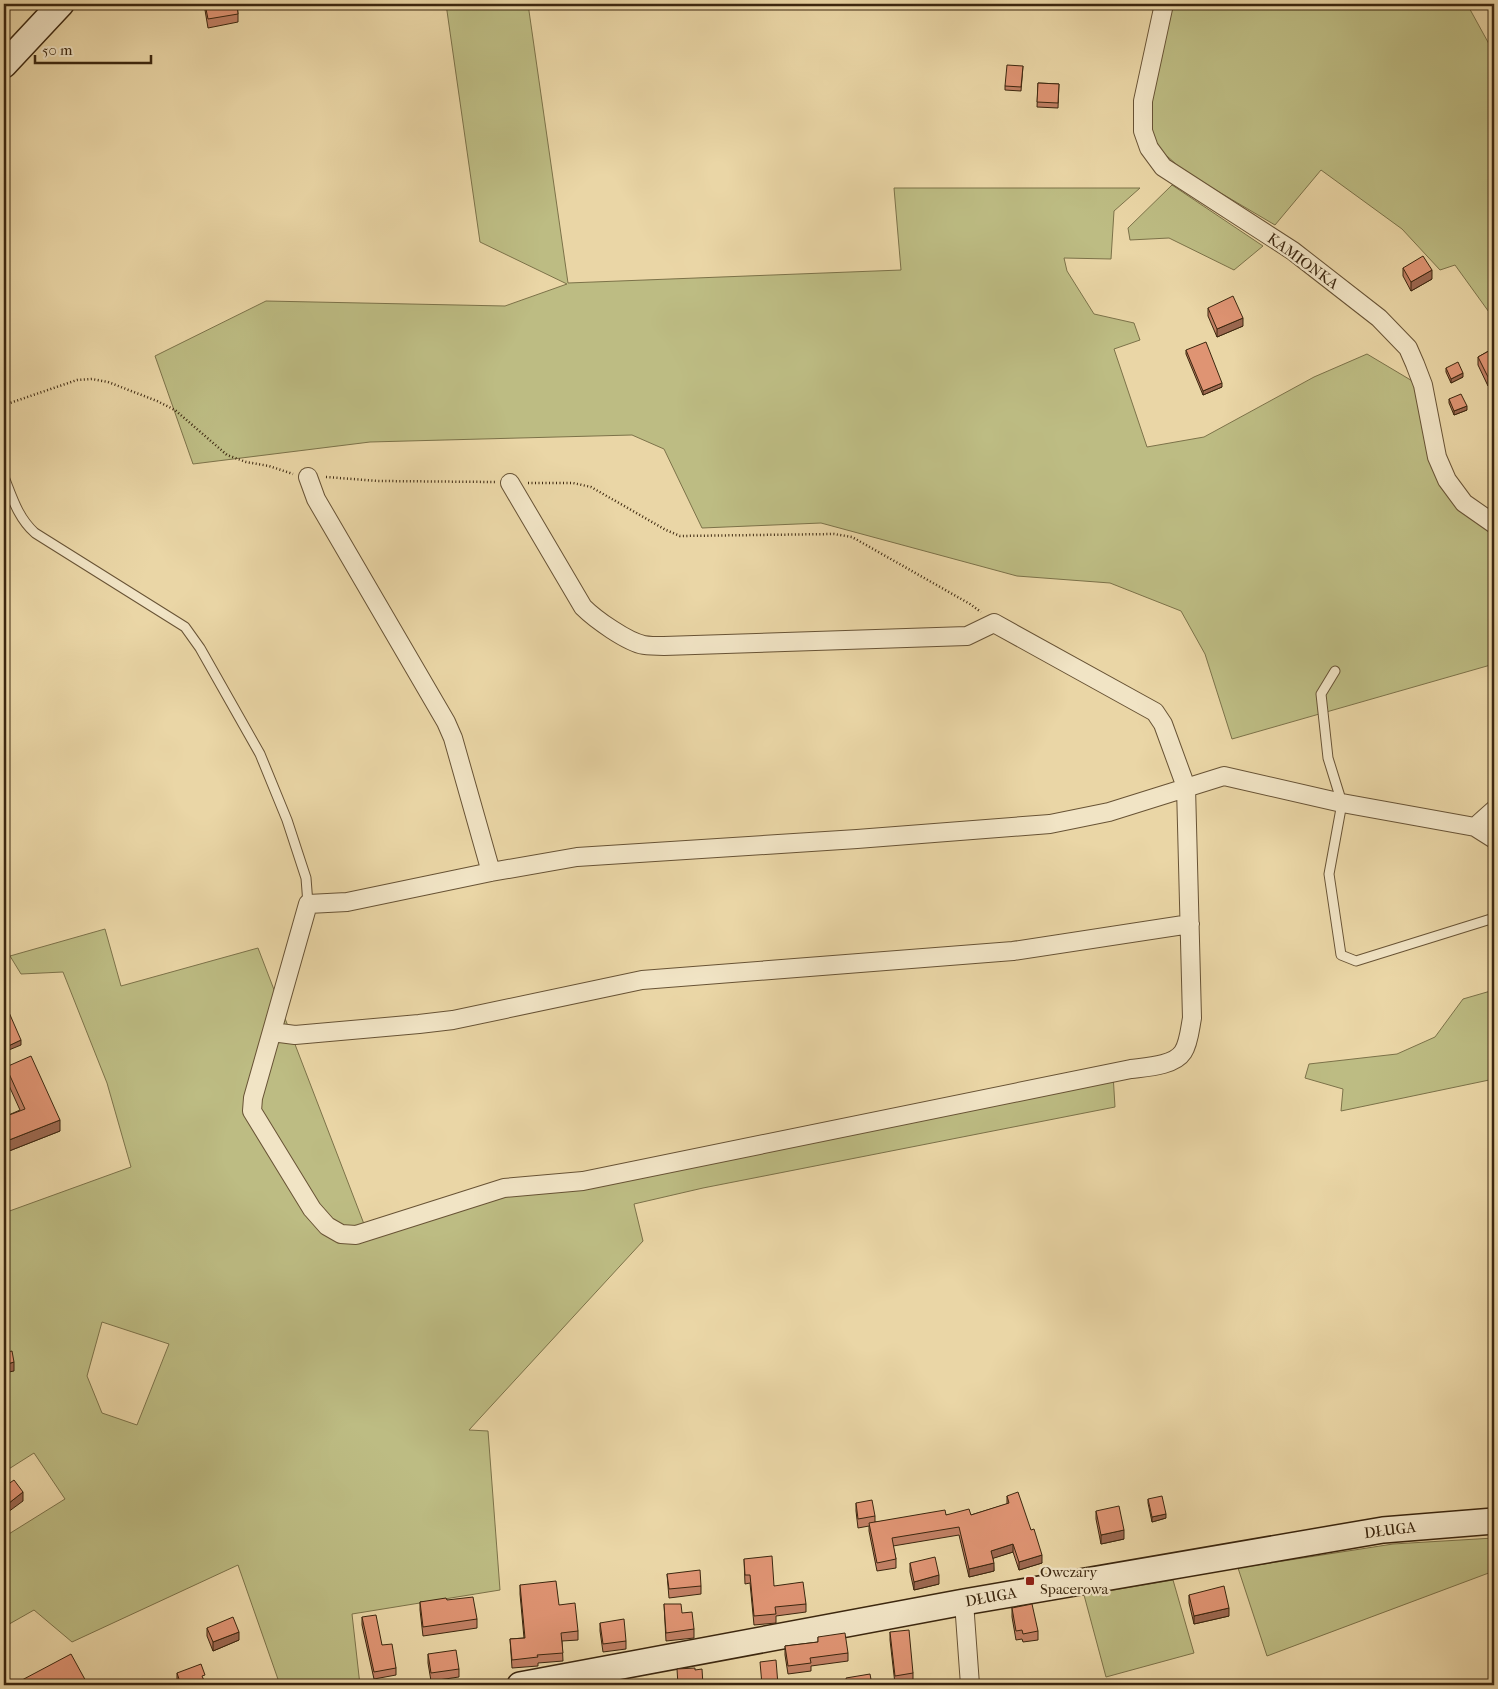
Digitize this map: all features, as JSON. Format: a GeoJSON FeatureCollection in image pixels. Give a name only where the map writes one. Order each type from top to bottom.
{"type":"FeatureCollection","features":[{"type":"Feature","properties":{"kind":"street","name":"KAMIONKA"},"geometry":{"type":"LineString","coordinates":[[1164,4],[1143,101],[1143,131],[1149,148],[1163,167],[1293,252],[1379,318],[1408,348],[1423,385],[1437,456],[1447,480],[1464,503],[1494,524]]}},
{"type":"Feature","properties":{"kind":"street"},"geometry":{"type":"LineString","coordinates":[[4,65],[57,8]]}},
{"type":"Feature","properties":{"kind":"street"},"geometry":{"type":"LineString","coordinates":[[308,477],[316,499],[446,722],[453,738],[491,872]]}},
{"type":"Feature","properties":{"kind":"street"},"geometry":{"type":"LineString","coordinates":[[510,482],[583,607],[593,617],[629,639],[643,645],[664,646],[967,636],[994,623],[1156,712],[1163,724],[1186,787],[1192,1018],[1187,1044],[1183,1054],[1174,1060],[1160,1065],[1132,1069],[583,1181],[504,1188],[356,1235],[341,1234],[326,1226],[312,1209],[252,1111],[253,1098],[308,904],[346,902],[491,872],[577,857],[877,838],[1050,824],[1109,812],[1186,787],[1224,776],[1342,803],[1475,828],[1494,839]]}},
{"type":"Feature","properties":{"kind":"street"},"geometry":{"type":"LineString","coordinates":[[1475,828],[1494,810]]}},
{"type":"Feature","properties":{"kind":"street"},"geometry":{"type":"LineString","coordinates":[[272,1032],[295,1035],[428,1023],[453,1020],[642,980],[1014,951],[1190,924]]}},
{"type":"Feature","properties":{"kind":"street","name":"DŁUGA"},"geometry":{"type":"LineString","coordinates":[[520,1685],[964,1602],[1384,1530],[1494,1521]]}},
{"type":"Feature","properties":{"kind":"street"},"geometry":{"type":"LineString","coordinates":[[964,1602],[970,1685]]}},
{"type":"Feature","properties":{"kind":"lane"},"geometry":{"type":"LineString","coordinates":[[4,477],[24,523],[34,533],[185,627],[200,648],[260,754],[287,820],[306,878],[308,904]]}},
{"type":"Feature","properties":{"kind":"lane"},"geometry":{"type":"LineString","coordinates":[[1335,671],[1321,694],[1328,758],[1342,803],[1328,874],[1341,955],[1356,960],[1494,918]]}},
{"type":"Feature","properties":{"kind":"path"},"geometry":{"type":"LineString","coordinates":[[4,405],[77,380],[92,379],[108,382],[175,410],[227,455],[288,473],[308,477],[379,481],[573,483],[591,487],[680,536],[834,534],[852,537],[970,604],[994,623]]}},
{"type":"Feature","properties":{"kind":"shaded area"},"geometry":{"type":"Polygon","coordinates":[[[446,4],[528,4],[568,283],[901,270],[894,188],[1140,188],[1114,211],[1111,259],[1064,258],[1067,271],[1094,314],[1134,323],[1140,340],[1114,349],[1147,447],[1204,437],[1314,377],[1367,354],[1414,382],[1438,471],[1494,529],[1494,664],[1232,739],[1205,654],[1181,611],[1110,583],[1017,576],[821,523],[702,528],[664,449],[632,435],[370,442],[193,464],[155,356],[266,301],[505,306],[567,284],[480,242],[446,4]]]}},
{"type":"Feature","properties":{"kind":"shaded area"},"geometry":{"type":"Polygon","coordinates":[[[1171,4],[1467,4],[1494,53],[1494,319],[1455,265],[1440,270],[1402,229],[1321,170],[1275,225],[1185,172],[1159,149],[1148,122],[1171,4]]]}},
{"type":"Feature","properties":{"kind":"shaded area"},"geometry":{"type":"Polygon","coordinates":[[[1172,185],[1263,246],[1234,270],[1169,238],[1130,240],[1128,228],[1172,185]]]}},
{"type":"Feature","properties":{"kind":"shaded area"},"geometry":{"type":"Polygon","coordinates":[[[105,929],[121,986],[258,948],[364,1224],[1113,1074],[1115,1107],[703,1188],[634,1204],[643,1241],[469,1430],[488,1431],[500,1590],[352,1614],[360,1685],[280,1685],[238,1565],[72,1642],[34,1610],[4,1627],[4,1537],[65,1499],[34,1453],[4,1472],[4,1213],[131,1167],[107,1083],[63,972],[21,974],[10,956],[105,929]],[[102,1322],[87,1376],[102,1413],[137,1425],[169,1344],[102,1322]]]}},
{"type":"Feature","properties":{"kind":"shaded area"},"geometry":{"type":"Polygon","coordinates":[[[1494,990],[1494,1079],[1341,1111],[1343,1089],[1305,1078],[1309,1064],[1397,1054],[1435,1037],[1463,999],[1494,990]]]}},
{"type":"Feature","properties":{"kind":"shaded area"},"geometry":{"type":"Polygon","coordinates":[[[1494,1538],[1494,1571],[1267,1656],[1238,1568],[1393,1544],[1494,1538]]]}},
{"type":"Feature","properties":{"kind":"shaded area"},"geometry":{"type":"Polygon","coordinates":[[[1173,1580],[1194,1653],[1106,1677],[1084,1595],[1173,1580]]]}},
{"type":"Feature","properties":{"kind":"building"},"geometry":{"type":"Polygon","coordinates":[[[205,4],[237,4],[238,14],[208,19],[205,4]]]}},
{"type":"Feature","properties":{"kind":"building"},"geometry":{"type":"Polygon","coordinates":[[[1007,65],[1023,66],[1021,87],[1005,86],[1007,65]]]}},
{"type":"Feature","properties":{"kind":"building"},"geometry":{"type":"Polygon","coordinates":[[[1038,83],[1059,84],[1058,103],[1037,102],[1038,83]]]}},
{"type":"Feature","properties":{"kind":"building"},"geometry":{"type":"Polygon","coordinates":[[[1423,256],[1432,270],[1411,282],[1403,268],[1423,256]]]}},
{"type":"Feature","properties":{"kind":"building"},"geometry":{"type":"Polygon","coordinates":[[[1233,296],[1243,318],[1217,329],[1208,308],[1233,296]]]}},
{"type":"Feature","properties":{"kind":"building"},"geometry":{"type":"Polygon","coordinates":[[[1206,342],[1222,383],[1203,391],[1186,350],[1206,342]]]}},
{"type":"Feature","properties":{"kind":"building"},"geometry":{"type":"Polygon","coordinates":[[[1494,348],[1494,374],[1488,377],[1478,357],[1494,348]]]}},
{"type":"Feature","properties":{"kind":"building"},"geometry":{"type":"Polygon","coordinates":[[[1458,362],[1463,373],[1451,379],[1446,368],[1458,362]]]}},
{"type":"Feature","properties":{"kind":"building"},"geometry":{"type":"Polygon","coordinates":[[[1461,394],[1467,406],[1454,411],[1449,399],[1461,394]]]}},
{"type":"Feature","properties":{"kind":"building"},"geometry":{"type":"Polygon","coordinates":[[[4,1001],[21,1040],[4,1048],[4,1001]]]}},
{"type":"Feature","properties":{"kind":"building"},"geometry":{"type":"Polygon","coordinates":[[[31,1056],[60,1120],[4,1142],[4,1117],[25,1109],[6,1067],[31,1056]]]}},
{"type":"Feature","properties":{"kind":"building"},"geometry":{"type":"Polygon","coordinates":[[[12,1351],[14,1362],[4,1365],[4,1353],[12,1351]]]}},
{"type":"Feature","properties":{"kind":"building"},"geometry":{"type":"Polygon","coordinates":[[[14,1480],[23,1492],[4,1507],[4,1487],[14,1480]]]}},
{"type":"Feature","properties":{"kind":"building"},"geometry":{"type":"Polygon","coordinates":[[[1018,1492],[1031,1530],[1034,1529],[1042,1555],[1019,1562],[1013,1544],[991,1551],[994,1563],[969,1569],[959,1527],[892,1538],[896,1559],[877,1563],[869,1523],[945,1510],[946,1515],[969,1509],[971,1515],[1009,1503],[1007,1496],[1018,1492]]]}},
{"type":"Feature","properties":{"kind":"building"},"geometry":{"type":"Polygon","coordinates":[[[1162,1496],[1166,1514],[1152,1517],[1148,1499],[1162,1496]]]}},
{"type":"Feature","properties":{"kind":"building"},"geometry":{"type":"Polygon","coordinates":[[[872,1500],[875,1516],[858,1519],[856,1503],[872,1500]]]}},
{"type":"Feature","properties":{"kind":"building"},"geometry":{"type":"Polygon","coordinates":[[[1119,1506],[1124,1530],[1101,1535],[1096,1511],[1119,1506]]]}},
{"type":"Feature","properties":{"kind":"building"},"geometry":{"type":"Polygon","coordinates":[[[772,1556],[774,1586],[803,1582],[806,1604],[775,1607],[776,1614],[754,1616],[750,1575],[745,1575],[744,1559],[772,1556]]]}},
{"type":"Feature","properties":{"kind":"building"},"geometry":{"type":"Polygon","coordinates":[[[935,1557],[939,1575],[914,1582],[910,1563],[935,1557]]]}},
{"type":"Feature","properties":{"kind":"building"},"geometry":{"type":"Polygon","coordinates":[[[700,1570],[701,1586],[669,1589],[667,1574],[700,1570]]]}},
{"type":"Feature","properties":{"kind":"building"},"geometry":{"type":"Polygon","coordinates":[[[556,1581],[559,1605],[575,1603],[578,1631],[561,1633],[563,1653],[537,1655],[538,1657],[512,1660],[510,1639],[525,1638],[520,1585],[556,1581]]]}},
{"type":"Feature","properties":{"kind":"building"},"geometry":{"type":"Polygon","coordinates":[[[1224,1586],[1229,1608],[1194,1616],[1189,1595],[1224,1586]]]}},
{"type":"Feature","properties":{"kind":"building"},"geometry":{"type":"Polygon","coordinates":[[[473,1597],[477,1619],[423,1627],[420,1602],[446,1598],[447,1600],[473,1597]]]}},
{"type":"Feature","properties":{"kind":"building"},"geometry":{"type":"Polygon","coordinates":[[[664,1604],[681,1604],[682,1613],[692,1612],[694,1629],[666,1633],[664,1604]]]}},
{"type":"Feature","properties":{"kind":"building"},"geometry":{"type":"Polygon","coordinates":[[[1032,1604],[1038,1631],[1023,1634],[1022,1630],[1016,1631],[1012,1608],[1032,1604]]]}},
{"type":"Feature","properties":{"kind":"building"},"geometry":{"type":"Polygon","coordinates":[[[376,1615],[382,1645],[392,1644],[396,1668],[374,1672],[362,1617],[376,1615]]]}},
{"type":"Feature","properties":{"kind":"building"},"geometry":{"type":"Polygon","coordinates":[[[233,1617],[239,1632],[213,1642],[207,1628],[233,1617]]]}},
{"type":"Feature","properties":{"kind":"building"},"geometry":{"type":"Polygon","coordinates":[[[624,1619],[626,1641],[603,1644],[600,1623],[624,1619]]]}},
{"type":"Feature","properties":{"kind":"building"},"geometry":{"type":"Polygon","coordinates":[[[909,1630],[913,1673],[895,1676],[890,1632],[909,1630]]]}},
{"type":"Feature","properties":{"kind":"building"},"geometry":{"type":"Polygon","coordinates":[[[845,1633],[848,1653],[810,1658],[811,1663],[788,1666],[785,1646],[818,1642],[818,1637],[845,1633]]]}},
{"type":"Feature","properties":{"kind":"building"},"geometry":{"type":"Polygon","coordinates":[[[456,1650],[459,1669],[431,1673],[428,1654],[456,1650]]]}},
{"type":"Feature","properties":{"kind":"building"},"geometry":{"type":"Polygon","coordinates":[[[71,1654],[88,1685],[25,1685],[22,1680],[71,1654]]]}},
{"type":"Feature","properties":{"kind":"building"},"geometry":{"type":"Polygon","coordinates":[[[776,1660],[778,1685],[762,1685],[760,1662],[776,1660]]]}},
{"type":"Feature","properties":{"kind":"building"},"geometry":{"type":"Polygon","coordinates":[[[201,1664],[205,1675],[202,1676],[206,1685],[181,1685],[177,1673],[201,1664]]]}},
{"type":"Feature","properties":{"kind":"building"},"geometry":{"type":"Polygon","coordinates":[[[695,1668],[695,1670],[702,1669],[703,1685],[678,1685],[677,1669],[695,1668]]]}},
{"type":"Feature","properties":{"kind":"building"},"geometry":{"type":"Polygon","coordinates":[[[870,1674],[872,1685],[847,1685],[846,1678],[870,1674]]]}},
{"type":"Feature","properties":{"kind":"building"},"geometry":{"type":"Polygon","coordinates":[[[155,1681],[156,1685],[145,1685],[155,1681]]]}},
{"type":"Feature","properties":{"kind":"place","name":"Owczary Spacerowa"},"geometry":{"type":"Point","coordinates":[1030,1581]}}]}
